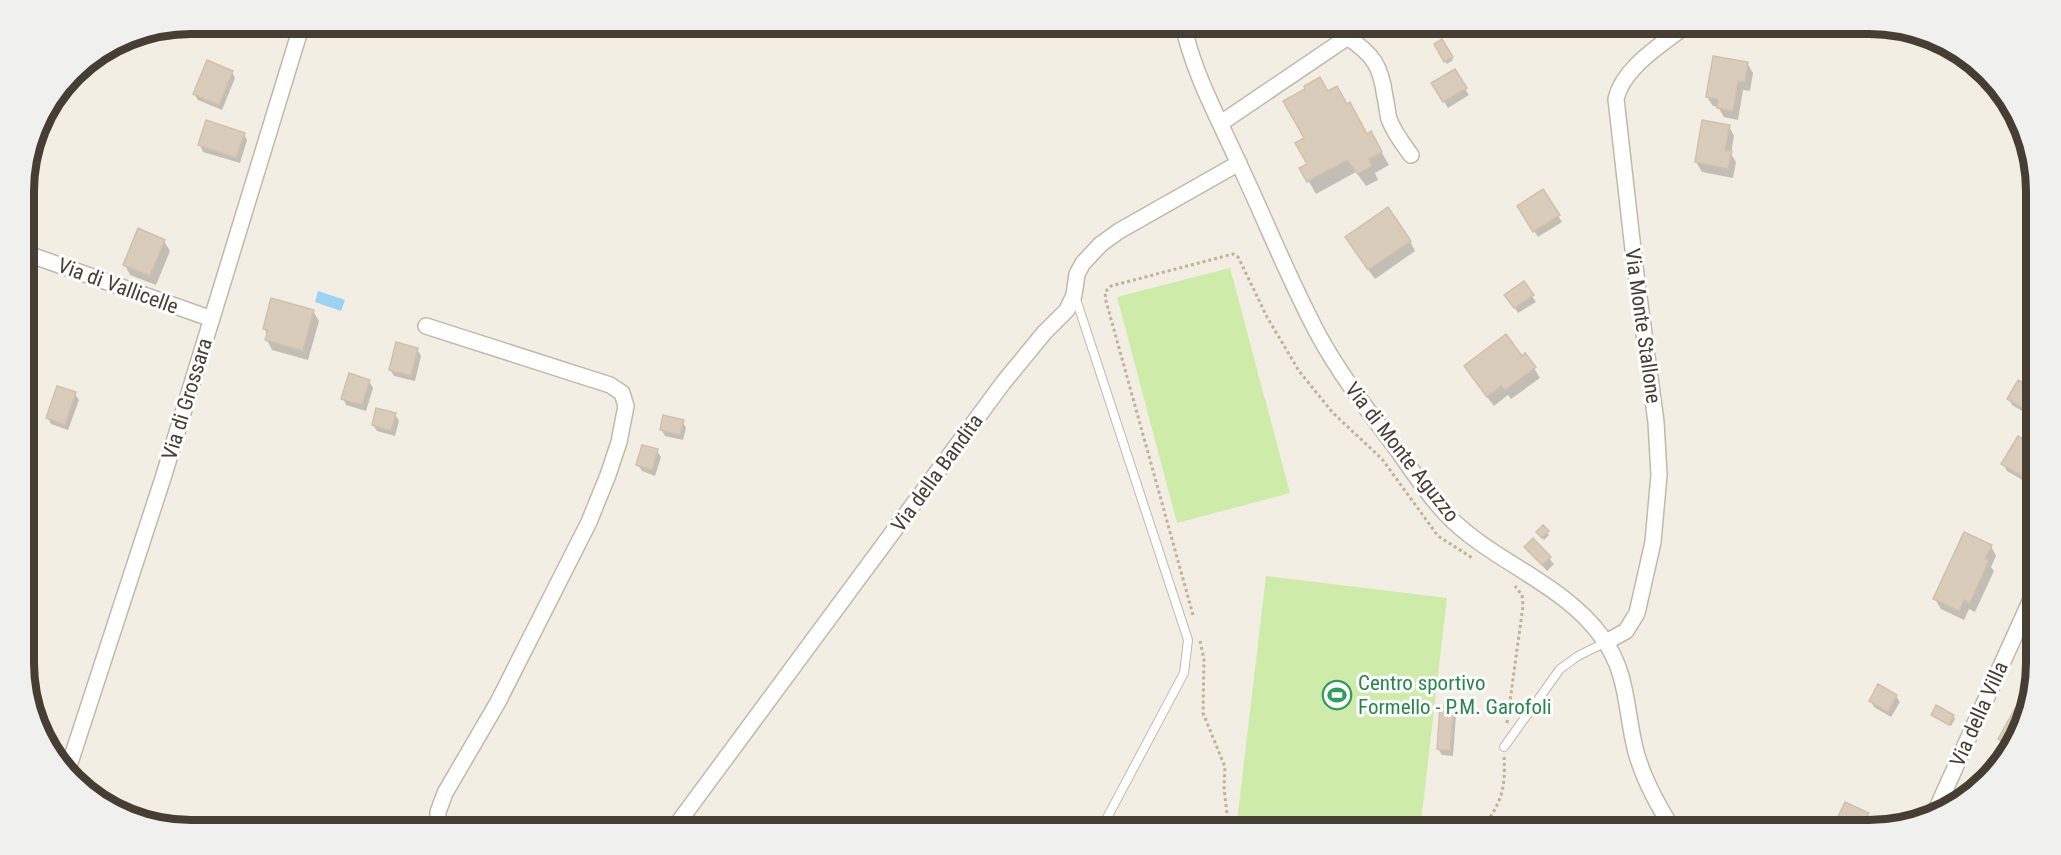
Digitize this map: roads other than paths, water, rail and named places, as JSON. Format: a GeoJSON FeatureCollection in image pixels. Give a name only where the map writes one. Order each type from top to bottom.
{"type":"FeatureCollection","features":[{"type":"Feature","properties":{"kind":"street","name":"Via di Monte Aguzzo"},"geometry":{"type":"LineString","coordinates":[[1186,34],[1194,62],[1239,164],[1324,345],[1350,385],[1434,500],[1464,530],[1561,596],[1588,620],[1606,642],[1619,666],[1634,743],[1643,772],[1655,800],[1667,820]]}},
{"type":"Feature","properties":{"kind":"street"},"geometry":{"type":"LineString","coordinates":[[1221,123],[1351,34]]}},
{"type":"Feature","properties":{"kind":"street","name":"Via Monte Stallone"},"geometry":{"type":"LineString","coordinates":[[1606,642],[1626,632],[1637,613],[1653,542],[1659,475],[1654,403],[1635,267],[1616,99],[1622,82],[1630,71],[1676,34]]}},
{"type":"Feature","properties":{"kind":"street","name":"Via di Grossara"},"geometry":{"type":"LineString","coordinates":[[70,762],[212,320],[299,35]]}},
{"type":"Feature","properties":{"kind":"street"},"geometry":{"type":"LineString","coordinates":[[1347,37],[1366,50],[1376,63],[1383,80],[1389,119],[1411,155]]}},
{"type":"Feature","properties":{"kind":"street","name":"Via della Bandita"},"geometry":{"type":"LineString","coordinates":[[680,820],[1003,382],[1044,333],[1067,310],[1074,295],[1075,281],[1080,268],[1101,244],[1119,231],[1239,164]]}},
{"type":"Feature","properties":{"kind":"street","name":"Via di Vallicelle"},"geometry":{"type":"LineString","coordinates":[[35,257],[212,320]]}},
{"type":"Feature","properties":{"kind":"street"},"geometry":{"type":"LineString","coordinates":[[426,326],[610,385],[622,393],[626,406],[614,459],[589,522],[493,711],[445,793],[438,812],[438,820]]}},
{"type":"Feature","properties":{"kind":"street","name":"Via della Villa"},"geometry":{"type":"LineString","coordinates":[[1939,804],[2026,610]]}},
{"type":"Feature","properties":{"kind":"lane"},"geometry":{"type":"LineString","coordinates":[[1074,295],[1188,640],[1184,673],[1106,820]]}},
{"type":"Feature","properties":{"kind":"lane"},"geometry":{"type":"LineString","coordinates":[[1504,747],[1560,669],[1578,656],[1606,642]]}},
{"type":"Feature","properties":{"kind":"water"},"geometry":{"type":"Polygon","coordinates":[[[318,291],[345,300],[341,311],[315,302],[318,291]]]}},
{"type":"Feature","properties":{"kind":"place","name":"Centro sportivo Formello - P.M. Garofoli"},"geometry":{"type":"Point","coordinates":[1337,695]}}]}
